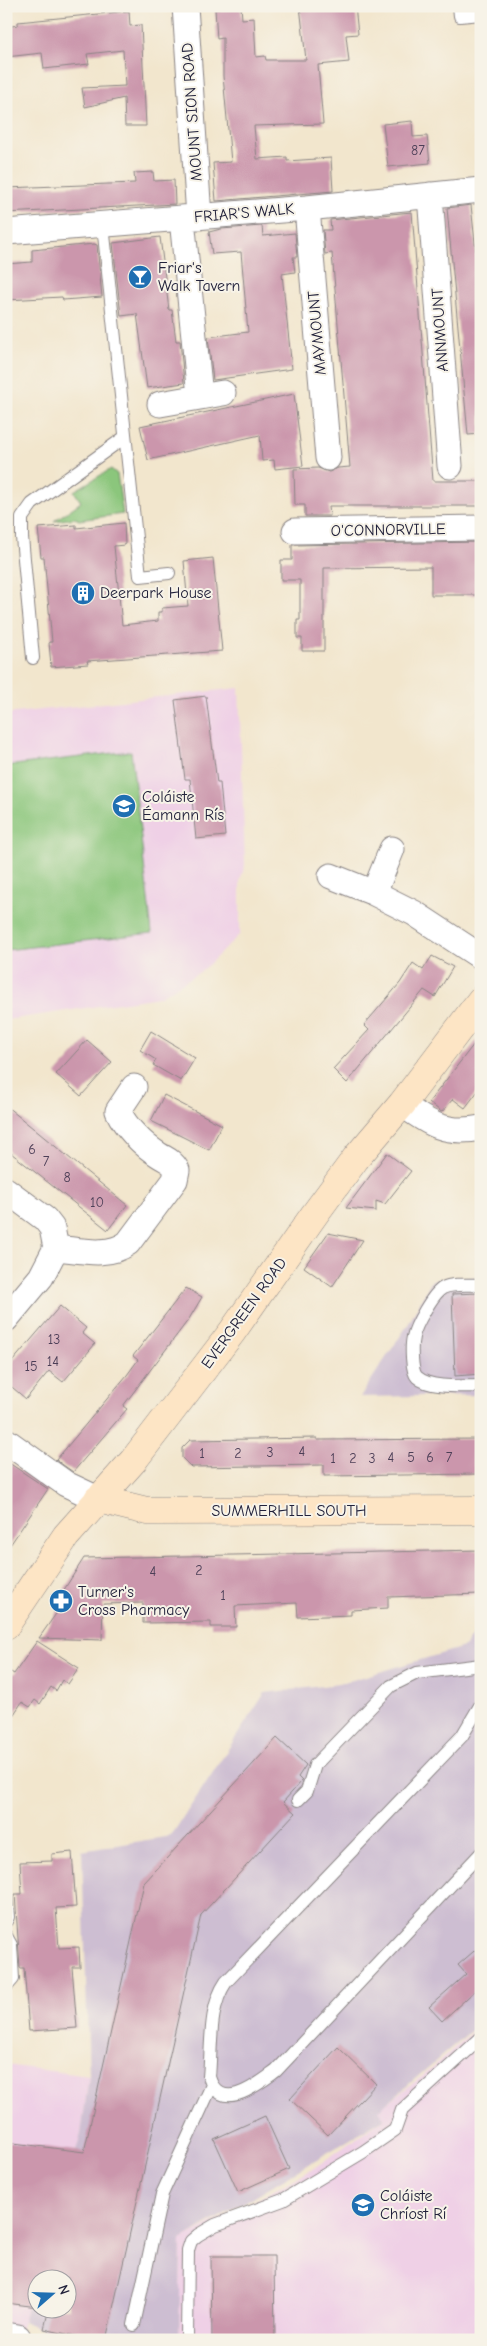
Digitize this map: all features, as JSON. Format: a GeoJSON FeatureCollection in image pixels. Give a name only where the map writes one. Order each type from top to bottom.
{"type":"FeatureCollection","features":[{"type":"Feature","properties":{"kind":"main road","name":"EVERGREEN ROAD"},"geometry":{"type":"LineString","coordinates":[[6,1625],[66,1536],[139,1454],[232,1332],[345,1172],[402,1104],[481,1000]]}},
{"type":"Feature","properties":{"kind":"main road","name":"SUMMERHILL SOUTH"},"geometry":{"type":"LineString","coordinates":[[98,1499],[147,1511],[481,1510]]}},
{"type":"Feature","properties":{"kind":"street","name":"MOUNT SION ROAD"},"geometry":{"type":"LineString","coordinates":[[160,404],[212,395],[190,218],[185,6]]}},
{"type":"Feature","properties":{"kind":"street","name":"FRIAR'S WALK"},"geometry":{"type":"LineString","coordinates":[[6,232],[307,208],[481,190]]}},
{"type":"Feature","properties":{"kind":"street","name":"ANNMOUNT"},"geometry":{"type":"LineString","coordinates":[[430,195],[450,466]]}},
{"type":"Feature","properties":{"kind":"street","name":"MAYMOUNT"},"geometry":{"type":"LineString","coordinates":[[307,208],[328,458]]}},
{"type":"Feature","properties":{"kind":"street","name":"O'CONNORVILLE"},"geometry":{"type":"LineString","coordinates":[[295,531],[481,528]]}},
{"type":"Feature","properties":{"kind":"street"},"geometry":{"type":"LineString","coordinates":[[374,893],[392,849]]}},
{"type":"Feature","properties":{"kind":"street"},"geometry":{"type":"LineString","coordinates":[[331,876],[374,893],[414,913],[481,957]]}},
{"type":"Feature","properties":{"kind":"street"},"geometry":{"type":"LineString","coordinates":[[56,1248],[102,1252],[119,1250],[128,1243],[175,1180],[177,1170],[173,1162],[160,1156],[139,1138],[123,1122],[118,1111],[134,1087]]}},
{"type":"Feature","properties":{"kind":"street"},"geometry":{"type":"LineString","coordinates":[[402,1104],[426,1122],[439,1128],[465,1131],[481,1128]]}},
{"type":"Feature","properties":{"kind":"street"},"geometry":{"type":"LineString","coordinates":[[6,1190],[45,1219],[52,1228],[56,1248],[41,1277],[6,1319]]}},
{"type":"Feature","properties":{"kind":"street"},"geometry":{"type":"LineString","coordinates":[[6,1441],[66,1484],[98,1499]]}},
{"type":"Feature","properties":{"kind":"lane"},"geometry":{"type":"LineString","coordinates":[[459,6],[460,16],[481,14]]}},
{"type":"Feature","properties":{"kind":"lane"},"geometry":{"type":"LineString","coordinates":[[103,225],[140,576],[170,574]]}},
{"type":"Feature","properties":{"kind":"lane"},"geometry":{"type":"LineString","coordinates":[[33,658],[23,558],[22,518],[32,504],[125,438]]}},
{"type":"Feature","properties":{"kind":"lane"},"geometry":{"type":"LineString","coordinates":[[481,1284],[444,1287],[437,1293],[417,1326],[413,1337],[414,1373],[419,1379],[443,1386],[481,1386]]}},
{"type":"Feature","properties":{"kind":"lane"},"geometry":{"type":"LineString","coordinates":[[298,1800],[307,1792],[315,1765],[391,1686],[417,1673],[481,1665]]}},
{"type":"Feature","properties":{"kind":"lane"},"geometry":{"type":"LineString","coordinates":[[481,1704],[462,1736],[226,1982],[219,1992],[214,2007],[209,2077],[212,2085],[219,2092],[231,2095],[246,2092],[276,2071],[481,1853]]}},
{"type":"Feature","properties":{"kind":"lane"},"geometry":{"type":"LineString","coordinates":[[6,1896],[8,1917],[6,1921]]}},
{"type":"Feature","properties":{"kind":"lane"},"geometry":{"type":"LineString","coordinates":[[6,1936],[11,1945],[13,1979],[6,1986]]}},
{"type":"Feature","properties":{"kind":"lane"},"geometry":{"type":"LineString","coordinates":[[186,2340],[188,2250],[191,2241],[215,2225],[266,2207],[298,2192],[395,2130],[402,2110],[481,2038]]}},
{"type":"Feature","properties":{"kind":"lane"},"geometry":{"type":"LineString","coordinates":[[134,2326],[162,2194],[212,2085]]}},
{"type":"Feature","properties":{"kind":"shaded area","name":"Coláiste Éamann Rís"},"geometry":{"type":"Polygon","coordinates":[[[239,688],[245,865],[240,881],[240,934],[203,970],[159,997],[6,1020],[6,714],[239,688]]]}},
{"type":"Feature","properties":{"kind":"shaded area"},"geometry":{"type":"Polygon","coordinates":[[[481,1277],[481,1395],[360,1397],[409,1323],[432,1280],[481,1277]]]}},
{"type":"Feature","properties":{"kind":"shaded area"},"geometry":{"type":"Polygon","coordinates":[[[481,1623],[481,2022],[379,2110],[384,2119],[181,2240],[179,2340],[63,2340],[23,2321],[28,2305],[28,2318],[78,2318],[78,2268],[39,2268],[81,2134],[89,2076],[82,1851],[171,1836],[265,1693],[339,1684],[464,1647],[481,1623]]]}},
{"type":"Feature","properties":{"kind":"shaded area","name":"Coláiste Chríost Rí"},"geometry":{"type":"Polygon","coordinates":[[[481,2024],[481,2340],[179,2340],[181,2240],[311,2170],[384,2119],[378,2110],[425,2074],[481,2024]]]}},
{"type":"Feature","properties":{"kind":"shaded area"},"geometry":{"type":"Polygon","coordinates":[[[6,2065],[89,2076],[81,2134],[40,2268],[28,2268],[28,2305],[20,2331],[6,2329],[6,2065]]]}},
{"type":"Feature","properties":{"kind":"green space"},"geometry":{"type":"Polygon","coordinates":[[[111,469],[117,474],[123,514],[79,520],[75,518],[54,521],[81,502],[74,491],[111,469]]]}},
{"type":"Feature","properties":{"kind":"green space"},"geometry":{"type":"Polygon","coordinates":[[[131,751],[152,933],[6,950],[6,766],[131,751]]]}},
{"type":"Feature","properties":{"kind":"building"},"geometry":{"type":"Polygon","coordinates":[[[219,6],[241,6],[242,19],[254,18],[256,57],[265,56],[266,60],[306,60],[300,6],[355,6],[358,34],[346,35],[349,62],[318,65],[323,124],[254,126],[257,159],[287,157],[287,161],[331,158],[333,191],[216,201],[213,163],[231,162],[223,76],[223,38],[217,39],[215,9],[219,9],[219,6]]]}},
{"type":"Feature","properties":{"kind":"building"},"geometry":{"type":"Polygon","coordinates":[[[129,11],[130,26],[141,25],[146,126],[125,126],[124,98],[85,107],[82,88],[125,86],[123,50],[87,54],[89,64],[44,69],[42,53],[6,57],[6,27],[18,25],[18,22],[129,11]]]}},
{"type":"Feature","properties":{"kind":"building"},"geometry":{"type":"Polygon","coordinates":[[[412,121],[413,137],[427,136],[430,163],[388,167],[383,124],[412,121]]]}},
{"type":"Feature","properties":{"kind":"building"},"geometry":{"type":"Polygon","coordinates":[[[153,172],[154,181],[174,180],[175,204],[6,213],[6,188],[135,183],[134,173],[153,172]]]}},
{"type":"Feature","properties":{"kind":"building"},"geometry":{"type":"Polygon","coordinates":[[[471,205],[481,299],[481,434],[468,435],[447,208],[471,205]]]}},
{"type":"Feature","properties":{"kind":"building"},"geometry":{"type":"Polygon","coordinates":[[[412,212],[433,481],[481,481],[481,506],[329,506],[330,516],[305,516],[305,505],[295,505],[294,469],[318,468],[329,472],[338,468],[350,467],[332,253],[325,254],[323,230],[331,230],[330,220],[412,212]]]}},
{"type":"Feature","properties":{"kind":"building"},"geometry":{"type":"Polygon","coordinates":[[[262,226],[263,236],[295,233],[297,257],[293,257],[295,272],[282,274],[292,369],[213,380],[208,337],[248,332],[241,252],[212,254],[209,232],[221,229],[262,226]]]}},
{"type":"Feature","properties":{"kind":"building"},"geometry":{"type":"Polygon","coordinates":[[[160,237],[169,310],[172,310],[176,341],[180,341],[184,383],[147,388],[137,314],[121,316],[113,243],[160,237]]]}},
{"type":"Feature","properties":{"kind":"building"},"geometry":{"type":"Polygon","coordinates":[[[97,245],[102,297],[63,300],[62,297],[6,300],[6,264],[32,262],[32,250],[97,245]]]}},
{"type":"Feature","properties":{"kind":"building"},"geometry":{"type":"Polygon","coordinates":[[[294,394],[303,466],[275,469],[274,460],[262,461],[260,435],[148,460],[140,426],[294,394]]]}},
{"type":"Feature","properties":{"kind":"building","name":"Deerpark House"},"geometry":{"type":"Polygon","coordinates":[[[124,523],[125,545],[114,546],[122,625],[158,621],[158,612],[162,612],[162,608],[188,606],[184,561],[213,558],[222,651],[87,661],[88,664],[51,667],[49,642],[52,642],[44,557],[41,557],[38,528],[76,525],[76,528],[124,523]]]}},
{"type":"Feature","properties":{"kind":"building"},"geometry":{"type":"Polygon","coordinates":[[[481,542],[481,595],[431,595],[431,567],[324,568],[324,651],[302,651],[302,638],[297,638],[297,620],[300,620],[300,580],[281,580],[281,560],[292,560],[292,545],[481,542]]]}},
{"type":"Feature","properties":{"kind":"building"},"geometry":{"type":"Polygon","coordinates":[[[206,696],[217,783],[220,783],[225,836],[196,839],[190,779],[185,779],[175,700],[206,696]]]}},
{"type":"Feature","properties":{"kind":"building"},"geometry":{"type":"Polygon","coordinates":[[[432,956],[453,967],[435,997],[424,990],[347,1083],[333,1069],[369,1030],[364,1025],[400,983],[413,963],[423,970],[432,956]]]}},
{"type":"Feature","properties":{"kind":"building"},"geometry":{"type":"Polygon","coordinates":[[[151,1031],[195,1058],[181,1081],[153,1065],[156,1060],[140,1050],[151,1031]]]}},
{"type":"Feature","properties":{"kind":"building"},"geometry":{"type":"Polygon","coordinates":[[[481,1035],[481,1087],[465,1108],[453,1099],[442,1112],[440,1111],[429,1102],[481,1035]]]}},
{"type":"Feature","properties":{"kind":"building"},"geometry":{"type":"Polygon","coordinates":[[[87,1040],[112,1062],[81,1096],[56,1074],[87,1040]]]}},
{"type":"Feature","properties":{"kind":"building"},"geometry":{"type":"Polygon","coordinates":[[[164,1095],[222,1125],[209,1150],[151,1121],[164,1095]]]}},
{"type":"Feature","properties":{"kind":"building"},"geometry":{"type":"Polygon","coordinates":[[[6,1106],[127,1205],[108,1230],[6,1149],[6,1106]]]}},
{"type":"Feature","properties":{"kind":"building"},"geometry":{"type":"Polygon","coordinates":[[[387,1153],[411,1171],[385,1204],[376,1201],[376,1211],[346,1208],[387,1153]]]}},
{"type":"Feature","properties":{"kind":"building"},"geometry":{"type":"Polygon","coordinates":[[[328,1233],[363,1240],[332,1287],[304,1267],[328,1233]]]}},
{"type":"Feature","properties":{"kind":"building"},"geometry":{"type":"Polygon","coordinates":[[[186,1288],[202,1297],[189,1319],[123,1406],[127,1409],[73,1472],[56,1460],[127,1375],[138,1360],[133,1356],[186,1288]]]}},
{"type":"Feature","properties":{"kind":"building"},"geometry":{"type":"Polygon","coordinates":[[[481,1293],[481,1374],[455,1376],[452,1294],[481,1293]]]}},
{"type":"Feature","properties":{"kind":"building"},"geometry":{"type":"Polygon","coordinates":[[[60,1306],[86,1328],[82,1333],[95,1344],[63,1382],[49,1371],[26,1399],[6,1382],[6,1369],[60,1306]]]}},
{"type":"Feature","properties":{"kind":"building"},"geometry":{"type":"Polygon","coordinates":[[[317,1438],[317,1440],[481,1439],[481,1474],[324,1476],[324,1465],[191,1467],[182,1458],[182,1448],[190,1440],[317,1438]]]}},
{"type":"Feature","properties":{"kind":"building"},"geometry":{"type":"Polygon","coordinates":[[[6,1461],[48,1489],[6,1551],[6,1461]]]}},
{"type":"Feature","properties":{"kind":"building"},"geometry":{"type":"Polygon","coordinates":[[[481,1550],[481,1594],[388,1597],[388,1608],[351,1610],[351,1615],[298,1617],[297,1603],[235,1606],[236,1627],[211,1627],[211,1622],[143,1623],[143,1603],[103,1604],[102,1640],[39,1638],[60,1608],[55,1604],[84,1558],[481,1550]]]}},
{"type":"Feature","properties":{"kind":"building"},"geometry":{"type":"Polygon","coordinates":[[[37,1641],[79,1668],[68,1684],[62,1680],[56,1691],[51,1687],[40,1704],[35,1700],[30,1707],[22,1702],[6,1726],[6,1669],[14,1674],[37,1641]]]}},
{"type":"Feature","properties":{"kind":"building"},"geometry":{"type":"Polygon","coordinates":[[[277,1738],[306,1765],[298,1777],[302,1781],[283,1802],[295,1813],[201,1915],[106,2340],[93,2340],[44,2329],[47,2318],[78,2318],[78,2268],[28,2268],[28,2306],[6,2303],[6,2142],[84,2152],[144,1883],[277,1738]]]}},
{"type":"Feature","properties":{"kind":"building"},"geometry":{"type":"Polygon","coordinates":[[[72,1852],[76,1907],[56,1908],[59,1948],[79,1947],[80,1967],[72,1967],[77,2028],[29,2031],[24,1968],[20,1968],[15,1894],[22,1894],[20,1862],[52,1861],[52,1854],[72,1852]]]}},
{"type":"Feature","properties":{"kind":"building"},"geometry":{"type":"Polygon","coordinates":[[[481,1945],[481,1991],[478,1988],[442,2021],[429,2007],[466,1974],[458,1965],[481,1945]]]}},
{"type":"Feature","properties":{"kind":"building"},"geometry":{"type":"Polygon","coordinates":[[[338,2047],[376,2084],[328,2135],[290,2099],[338,2047]]]}},
{"type":"Feature","properties":{"kind":"building"},"geometry":{"type":"Polygon","coordinates":[[[265,2116],[289,2169],[238,2192],[214,2139],[265,2116]]]}},
{"type":"Feature","properties":{"kind":"building"},"geometry":{"type":"Polygon","coordinates":[[[211,2256],[274,2256],[275,2340],[212,2340],[211,2256]]]}},
{"type":"Feature","properties":{"kind":"place","name":"Friar's Walk Tavern"},"geometry":{"type":"Point","coordinates":[140,277]}},
{"type":"Feature","properties":{"kind":"place","name":"Deerpark House"},"geometry":{"type":"Point","coordinates":[83,593]}},
{"type":"Feature","properties":{"kind":"place","name":"Coláiste Éamann Rís"},"geometry":{"type":"Point","coordinates":[124,806]}},
{"type":"Feature","properties":{"kind":"place","name":"Turner's Cross Pharmacy"},"geometry":{"type":"Point","coordinates":[61,1601]}},
{"type":"Feature","properties":{"kind":"place","name":"Coláiste Chríost Rí"},"geometry":{"type":"Point","coordinates":[363,2205]}}]}
